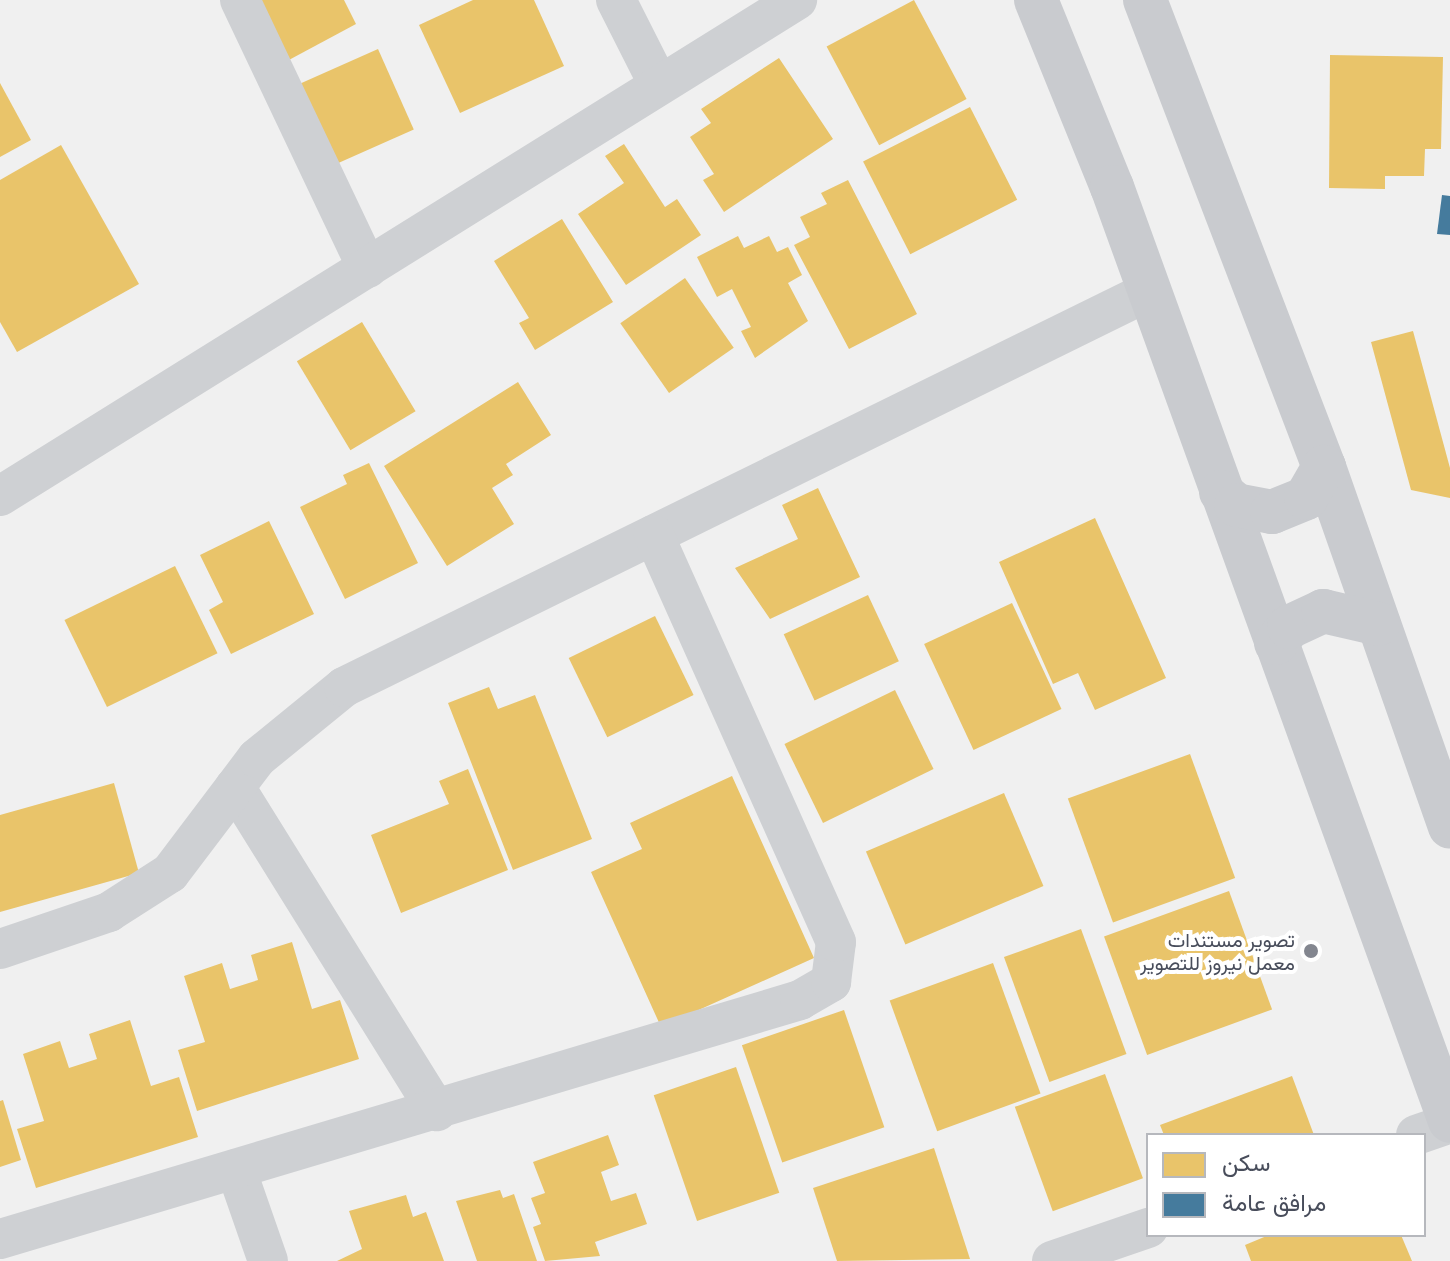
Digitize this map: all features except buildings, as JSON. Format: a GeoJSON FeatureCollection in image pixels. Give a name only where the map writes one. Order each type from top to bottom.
{"type":"FeatureCollection","features":[{"type":"Feature","properties":{"kind":"main road"},"geometry":{"type":"LineString","coordinates":[[1036,0],[1149,291],[1450,1122]]}},
{"type":"Feature","properties":{"kind":"main road"},"geometry":{"type":"LineString","coordinates":[[1151,5],[1324,467],[1450,827]]}},
{"type":"Feature","properties":{"kind":"main road"},"geometry":{"type":"LineString","coordinates":[[1221,492],[1236,505],[1272,512],[1306,498],[1324,467]]}},
{"type":"Feature","properties":{"kind":"main road"},"geometry":{"type":"LineString","coordinates":[[1276,643],[1289,627],[1323,611],[1379,624]]}},
{"type":"Feature","properties":{"kind":"street"},"geometry":{"type":"LineString","coordinates":[[240,0],[367,268]]}},
{"type":"Feature","properties":{"kind":"street"},"geometry":{"type":"LineString","coordinates":[[616,0],[659,85]]}},
{"type":"Feature","properties":{"kind":"street"},"geometry":{"type":"LineString","coordinates":[[0,496],[797,0]]}},
{"type":"Feature","properties":{"kind":"street"},"geometry":{"type":"LineString","coordinates":[[0,949],[141,895],[196,848],[235,787],[284,731],[344,687],[1149,291]]}},
{"type":"Feature","properties":{"kind":"street"},"geometry":{"type":"LineString","coordinates":[[0,1239],[811,997],[837,972],[836,942],[654,535]]}},
{"type":"Feature","properties":{"kind":"street"},"geometry":{"type":"LineString","coordinates":[[235,787],[437,1111]]}},
{"type":"Feature","properties":{"kind":"street"},"geometry":{"type":"LineString","coordinates":[[1421,1133],[1450,1122]]}},
{"type":"Feature","properties":{"kind":"street"},"geometry":{"type":"LineString","coordinates":[[236,1169],[268,1261]]}},
{"type":"Feature","properties":{"kind":"street"},"geometry":{"type":"LineString","coordinates":[[1052,1261],[1146,1229]]}},
{"type":"Feature","properties":{"kind":"place","name":"تصوير مستندات معمل نيروز للتصوير"},"geometry":{"type":"Point","coordinates":[1311,951]}}]}
